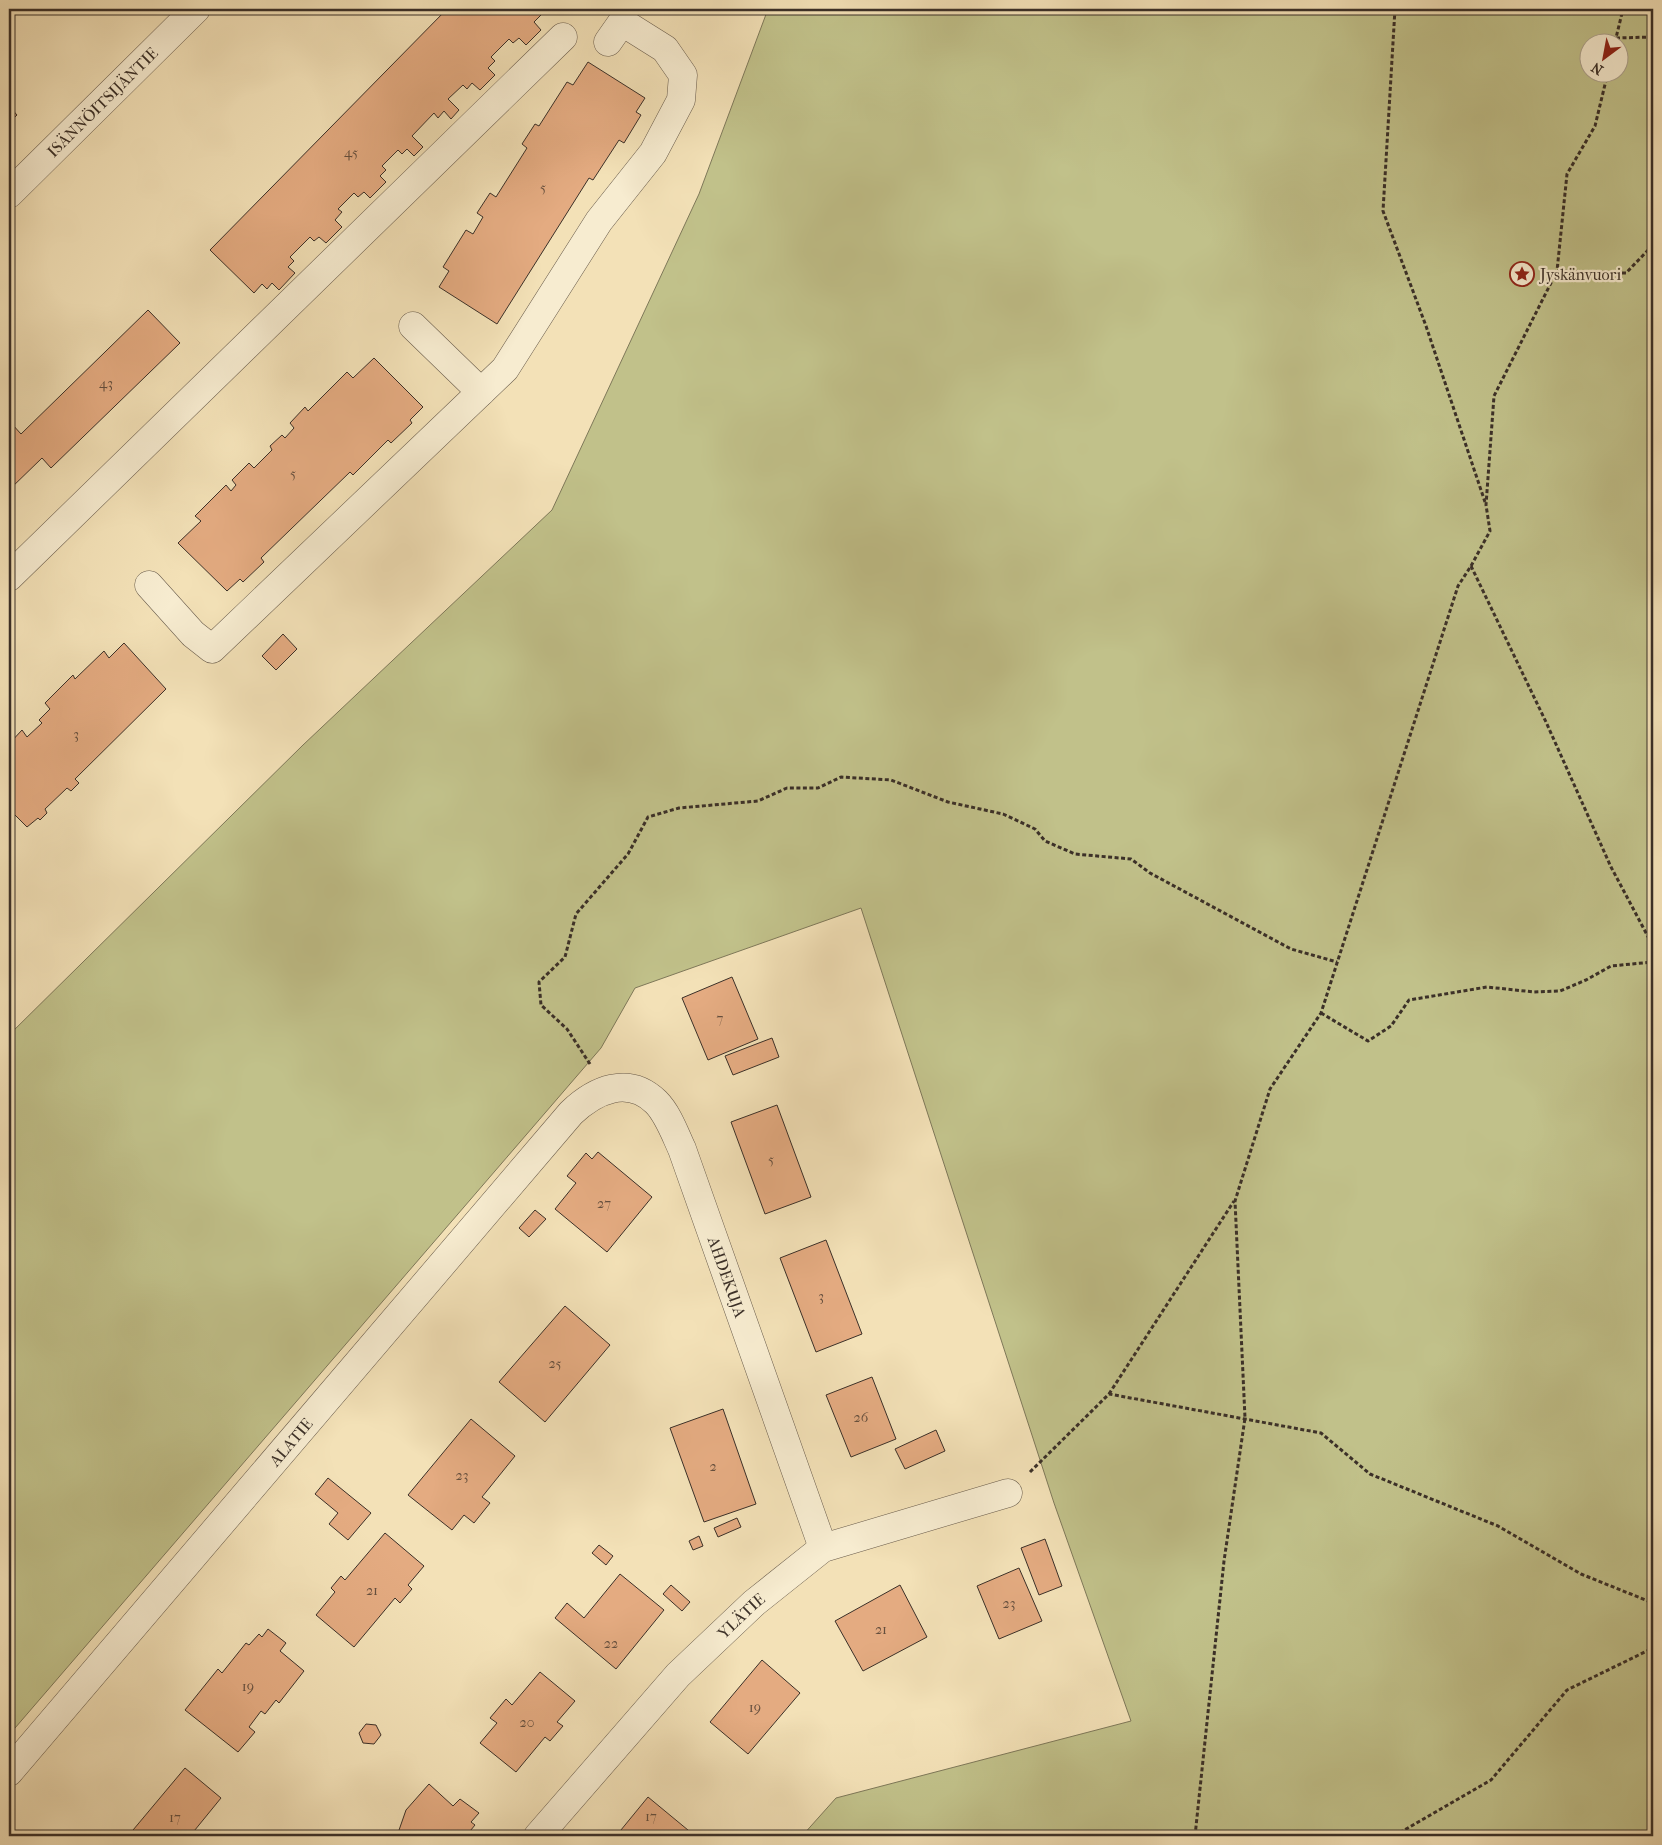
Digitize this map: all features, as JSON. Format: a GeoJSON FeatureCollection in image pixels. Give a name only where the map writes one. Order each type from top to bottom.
{"type":"FeatureCollection","features":[{"type":"Feature","properties":{"kind":"street","name":"ISÄNNÖITSIJÄNTIE"},"geometry":{"type":"LineString","coordinates":[[9,194],[196,9]]}},
{"type":"Feature","properties":{"kind":"street"},"geometry":{"type":"LineString","coordinates":[[149,585],[193,634],[212,649],[506,369],[599,221],[653,153],[681,100],[684,75],[666,49],[622,22],[608,42]]}},
{"type":"Feature","properties":{"kind":"street"},"geometry":{"type":"LineString","coordinates":[[9,577],[563,37]]}},
{"type":"Feature","properties":{"kind":"street"},"geometry":{"type":"LineString","coordinates":[[412,326],[481,392]]}},
{"type":"Feature","properties":{"kind":"street","name":"AHDEKUJA"},"geometry":{"type":"LineString","coordinates":[[571,1113],[585,1100],[623,1086],[638,1090],[656,1102],[668,1119],[682,1149],[823,1548]]}},
{"type":"Feature","properties":{"kind":"street","name":"ALATIE"},"geometry":{"type":"LineString","coordinates":[[9,1772],[571,1113]]}},
{"type":"Feature","properties":{"kind":"street","name":"YLÄTIE"},"geometry":{"type":"LineString","coordinates":[[538,1836],[678,1675],[754,1603],[823,1548],[1008,1493]]}},
{"type":"Feature","properties":{"kind":"path"},"geometry":{"type":"LineString","coordinates":[[1008,1493],[1109,1394],[1235,1200],[1270,1089],[1321,1013],[1458,586],[1490,532],[1486,505],[1426,326],[1383,211],[1395,9]]}},
{"type":"Feature","properties":{"kind":"path"},"geometry":{"type":"LineString","coordinates":[[1617,32],[1622,9]]}},
{"type":"Feature","properties":{"kind":"path"},"geometry":{"type":"LineString","coordinates":[[1630,38],[1653,36]]}},
{"type":"Feature","properties":{"kind":"path"},"geometry":{"type":"LineString","coordinates":[[1486,505],[1494,396],[1556,271],[1566,174],[1595,126],[1606,82]]}},
{"type":"Feature","properties":{"kind":"path"},"geometry":{"type":"LineString","coordinates":[[1556,271],[1626,273],[1653,245]]}},
{"type":"Feature","properties":{"kind":"path"},"geometry":{"type":"LineString","coordinates":[[1471,566],[1546,722],[1611,867],[1653,946]]}},
{"type":"Feature","properties":{"kind":"path"},"geometry":{"type":"LineString","coordinates":[[606,1091],[567,1029],[541,1004],[539,982],[565,957],[576,914],[628,854],[648,817],[679,808],[758,801],[787,788],[818,788],[841,777],[891,780],[948,802],[1003,814],[1035,829],[1045,841],[1075,854],[1131,859],[1150,872],[1291,949],[1337,962]]}},
{"type":"Feature","properties":{"kind":"path"},"geometry":{"type":"LineString","coordinates":[[1321,1013],[1368,1041],[1391,1026],[1409,1000],[1487,987],[1534,992],[1560,991],[1586,980],[1611,966],[1653,962]]}},
{"type":"Feature","properties":{"kind":"path"},"geometry":{"type":"LineString","coordinates":[[1195,1836],[1224,1561],[1245,1418],[1235,1200]]}},
{"type":"Feature","properties":{"kind":"path"},"geometry":{"type":"LineString","coordinates":[[1109,1394],[1321,1433],[1370,1474],[1498,1526],[1581,1574],[1653,1602]]}},
{"type":"Feature","properties":{"kind":"path"},"geometry":{"type":"LineString","coordinates":[[1394,1836],[1491,1780],[1567,1690],[1653,1648]]}},
{"type":"Feature","properties":{"kind":"green space"},"geometry":{"type":"Polygon","coordinates":[[[768,9],[1653,9],[1653,1836],[802,1836],[836,1798],[1131,1721],[1054,1503],[861,908],[635,988],[601,1048],[9,1735],[9,1035],[303,745],[552,510],[699,194],[768,9]]]}},
{"type":"Feature","properties":{"kind":"building"},"geometry":{"type":"Polygon","coordinates":[[[342,9],[354,9],[348,14],[342,9]]]}},
{"type":"Feature","properties":{"kind":"building"},"geometry":{"type":"Polygon","coordinates":[[[447,9],[539,9],[537,11],[541,15],[534,22],[541,30],[526,45],[519,38],[513,43],[509,39],[491,57],[495,61],[488,68],[495,75],[480,90],[472,83],[467,89],[463,85],[448,99],[459,110],[451,119],[444,111],[438,118],[434,113],[412,136],[423,147],[414,156],[407,149],[402,154],[398,150],[382,166],[386,170],[380,176],[386,182],[370,198],[364,192],[358,197],[354,193],[338,209],[342,212],[335,220],[342,227],[326,243],[319,237],[314,241],[310,237],[290,257],[294,261],[288,267],[295,273],[279,290],[272,283],[267,289],[262,284],[254,293],[210,250],[447,9]]]}},
{"type":"Feature","properties":{"kind":"building"},"geometry":{"type":"Polygon","coordinates":[[[588,62],[645,98],[636,112],[641,115],[624,143],[619,140],[593,180],[589,178],[497,324],[439,287],[449,271],[443,267],[466,230],[473,234],[483,217],[477,213],[490,193],[496,197],[527,148],[522,144],[535,124],[539,126],[567,82],[573,85],[588,62]]]}},
{"type":"Feature","properties":{"kind":"building"},"geometry":{"type":"Polygon","coordinates":[[[9,106],[17,115],[9,123],[9,106]]]}},
{"type":"Feature","properties":{"kind":"building"},"geometry":{"type":"Polygon","coordinates":[[[148,310],[180,343],[51,468],[42,458],[9,490],[9,426],[12,424],[21,434],[148,310]]]}},
{"type":"Feature","properties":{"kind":"building"},"geometry":{"type":"Polygon","coordinates":[[[374,358],[423,407],[410,420],[412,423],[391,443],[388,440],[353,475],[350,472],[261,558],[264,562],[243,582],[240,579],[227,591],[178,543],[201,521],[195,516],[226,485],[231,491],[236,485],[232,480],[249,463],[254,468],[272,450],[270,446],[282,435],[285,438],[294,428],[290,423],[305,407],[308,411],[347,372],[353,378],[374,358]]]}},
{"type":"Feature","properties":{"kind":"building"},"geometry":{"type":"Polygon","coordinates":[[[283,634],[297,649],[276,670],[262,656],[283,634]]]}},
{"type":"Feature","properties":{"kind":"building"},"geometry":{"type":"Polygon","coordinates":[[[124,643],[166,689],[75,779],[79,783],[71,791],[67,788],[45,809],[47,813],[40,820],[38,818],[27,827],[9,809],[9,744],[22,730],[27,737],[42,723],[39,720],[50,709],[45,703],[73,675],[75,679],[104,651],[109,658],[124,643]]]}},
{"type":"Feature","properties":{"kind":"building"},"geometry":{"type":"Polygon","coordinates":[[[732,977],[758,1039],[708,1060],[682,998],[732,977]]]}},
{"type":"Feature","properties":{"kind":"building"},"geometry":{"type":"Polygon","coordinates":[[[772,1038],[779,1057],[733,1075],[725,1056],[772,1038]]]}},
{"type":"Feature","properties":{"kind":"building"},"geometry":{"type":"Polygon","coordinates":[[[777,1105],[811,1197],[765,1214],[731,1122],[777,1105]]]}},
{"type":"Feature","properties":{"kind":"building"},"geometry":{"type":"Polygon","coordinates":[[[598,1152],[652,1197],[607,1252],[555,1209],[576,1183],[567,1176],[586,1153],[592,1159],[598,1152]]]}},
{"type":"Feature","properties":{"kind":"building"},"geometry":{"type":"Polygon","coordinates":[[[535,1210],[546,1219],[529,1237],[519,1228],[535,1210]]]}},
{"type":"Feature","properties":{"kind":"building"},"geometry":{"type":"Polygon","coordinates":[[[826,1240],[862,1334],[816,1352],[780,1258],[826,1240]]]}},
{"type":"Feature","properties":{"kind":"building"},"geometry":{"type":"Polygon","coordinates":[[[565,1306],[610,1345],[545,1422],[499,1382],[565,1306]]]}},
{"type":"Feature","properties":{"kind":"building"},"geometry":{"type":"Polygon","coordinates":[[[872,1377],[896,1439],[851,1457],[826,1395],[872,1377]]]}},
{"type":"Feature","properties":{"kind":"building"},"geometry":{"type":"Polygon","coordinates":[[[723,1409],[756,1504],[704,1522],[670,1428],[723,1409]]]}},
{"type":"Feature","properties":{"kind":"building"},"geometry":{"type":"Polygon","coordinates":[[[471,1419],[515,1456],[482,1497],[490,1503],[474,1523],[464,1515],[452,1530],[408,1495],[471,1419]]]}},
{"type":"Feature","properties":{"kind":"building"},"geometry":{"type":"Polygon","coordinates":[[[936,1430],[945,1451],[905,1469],[895,1449],[936,1430]]]}},
{"type":"Feature","properties":{"kind":"building"},"geometry":{"type":"Polygon","coordinates":[[[328,1478],[371,1513],[348,1540],[329,1524],[338,1513],[315,1494],[328,1478]]]}},
{"type":"Feature","properties":{"kind":"building"},"geometry":{"type":"Polygon","coordinates":[[[737,1518],[741,1527],[718,1537],[714,1528],[737,1518]]]}},
{"type":"Feature","properties":{"kind":"building"},"geometry":{"type":"Polygon","coordinates":[[[385,1533],[424,1566],[408,1585],[412,1589],[400,1603],[395,1598],[354,1647],[316,1615],[335,1592],[331,1588],[341,1576],[345,1580],[385,1533]]]}},
{"type":"Feature","properties":{"kind":"building"},"geometry":{"type":"Polygon","coordinates":[[[699,1536],[703,1546],[693,1550],[689,1541],[699,1536]]]}},
{"type":"Feature","properties":{"kind":"building"},"geometry":{"type":"Polygon","coordinates":[[[1045,1539],[1062,1586],[1039,1595],[1021,1548],[1045,1539]]]}},
{"type":"Feature","properties":{"kind":"building"},"geometry":{"type":"Polygon","coordinates":[[[599,1545],[613,1556],[606,1565],[592,1553],[599,1545]]]}},
{"type":"Feature","properties":{"kind":"building"},"geometry":{"type":"Polygon","coordinates":[[[1019,1568],[1042,1621],[999,1639],[977,1586],[1019,1568]]]}},
{"type":"Feature","properties":{"kind":"building"},"geometry":{"type":"Polygon","coordinates":[[[620,1574],[664,1610],[616,1669],[555,1618],[567,1603],[584,1618],[620,1574]]]}},
{"type":"Feature","properties":{"kind":"building"},"geometry":{"type":"Polygon","coordinates":[[[671,1585],[690,1602],[682,1611],[663,1594],[671,1585]]]}},
{"type":"Feature","properties":{"kind":"building"},"geometry":{"type":"Polygon","coordinates":[[[900,1585],[927,1637],[863,1671],[835,1621],[900,1585]]]}},
{"type":"Feature","properties":{"kind":"building"},"geometry":{"type":"Polygon","coordinates":[[[268,1629],[286,1643],[280,1651],[304,1671],[279,1703],[276,1700],[265,1714],[261,1711],[249,1727],[255,1732],[238,1752],[185,1710],[218,1669],[222,1673],[246,1643],[249,1645],[259,1634],[262,1637],[268,1629]]]}},
{"type":"Feature","properties":{"kind":"building"},"geometry":{"type":"Polygon","coordinates":[[[762,1660],[800,1693],[748,1754],[710,1722],[762,1660]]]}},
{"type":"Feature","properties":{"kind":"building"},"geometry":{"type":"Polygon","coordinates":[[[540,1672],[575,1701],[557,1722],[563,1726],[550,1741],[545,1737],[516,1772],[480,1743],[497,1723],[490,1718],[506,1699],[512,1705],[540,1672]]]}},
{"type":"Feature","properties":{"kind":"building"},"geometry":{"type":"Polygon","coordinates":[[[366,1724],[376,1725],[381,1735],[374,1744],[363,1743],[359,1733],[366,1724]]]}},
{"type":"Feature","properties":{"kind":"building"},"geometry":{"type":"Polygon","coordinates":[[[185,1768],[221,1798],[190,1836],[128,1836],[185,1768]]]}},
{"type":"Feature","properties":{"kind":"building"},"geometry":{"type":"Polygon","coordinates":[[[429,1784],[453,1806],[460,1799],[479,1813],[471,1822],[475,1825],[466,1836],[396,1836],[406,1810],[429,1784]]]}},
{"type":"Feature","properties":{"kind":"building"},"geometry":{"type":"Polygon","coordinates":[[[648,1797],[694,1835],[616,1836],[648,1797]]]}},
{"type":"Feature","properties":{"kind":"place","name":"Jyskänvuori"},"geometry":{"type":"Point","coordinates":[1522,274]}}]}
